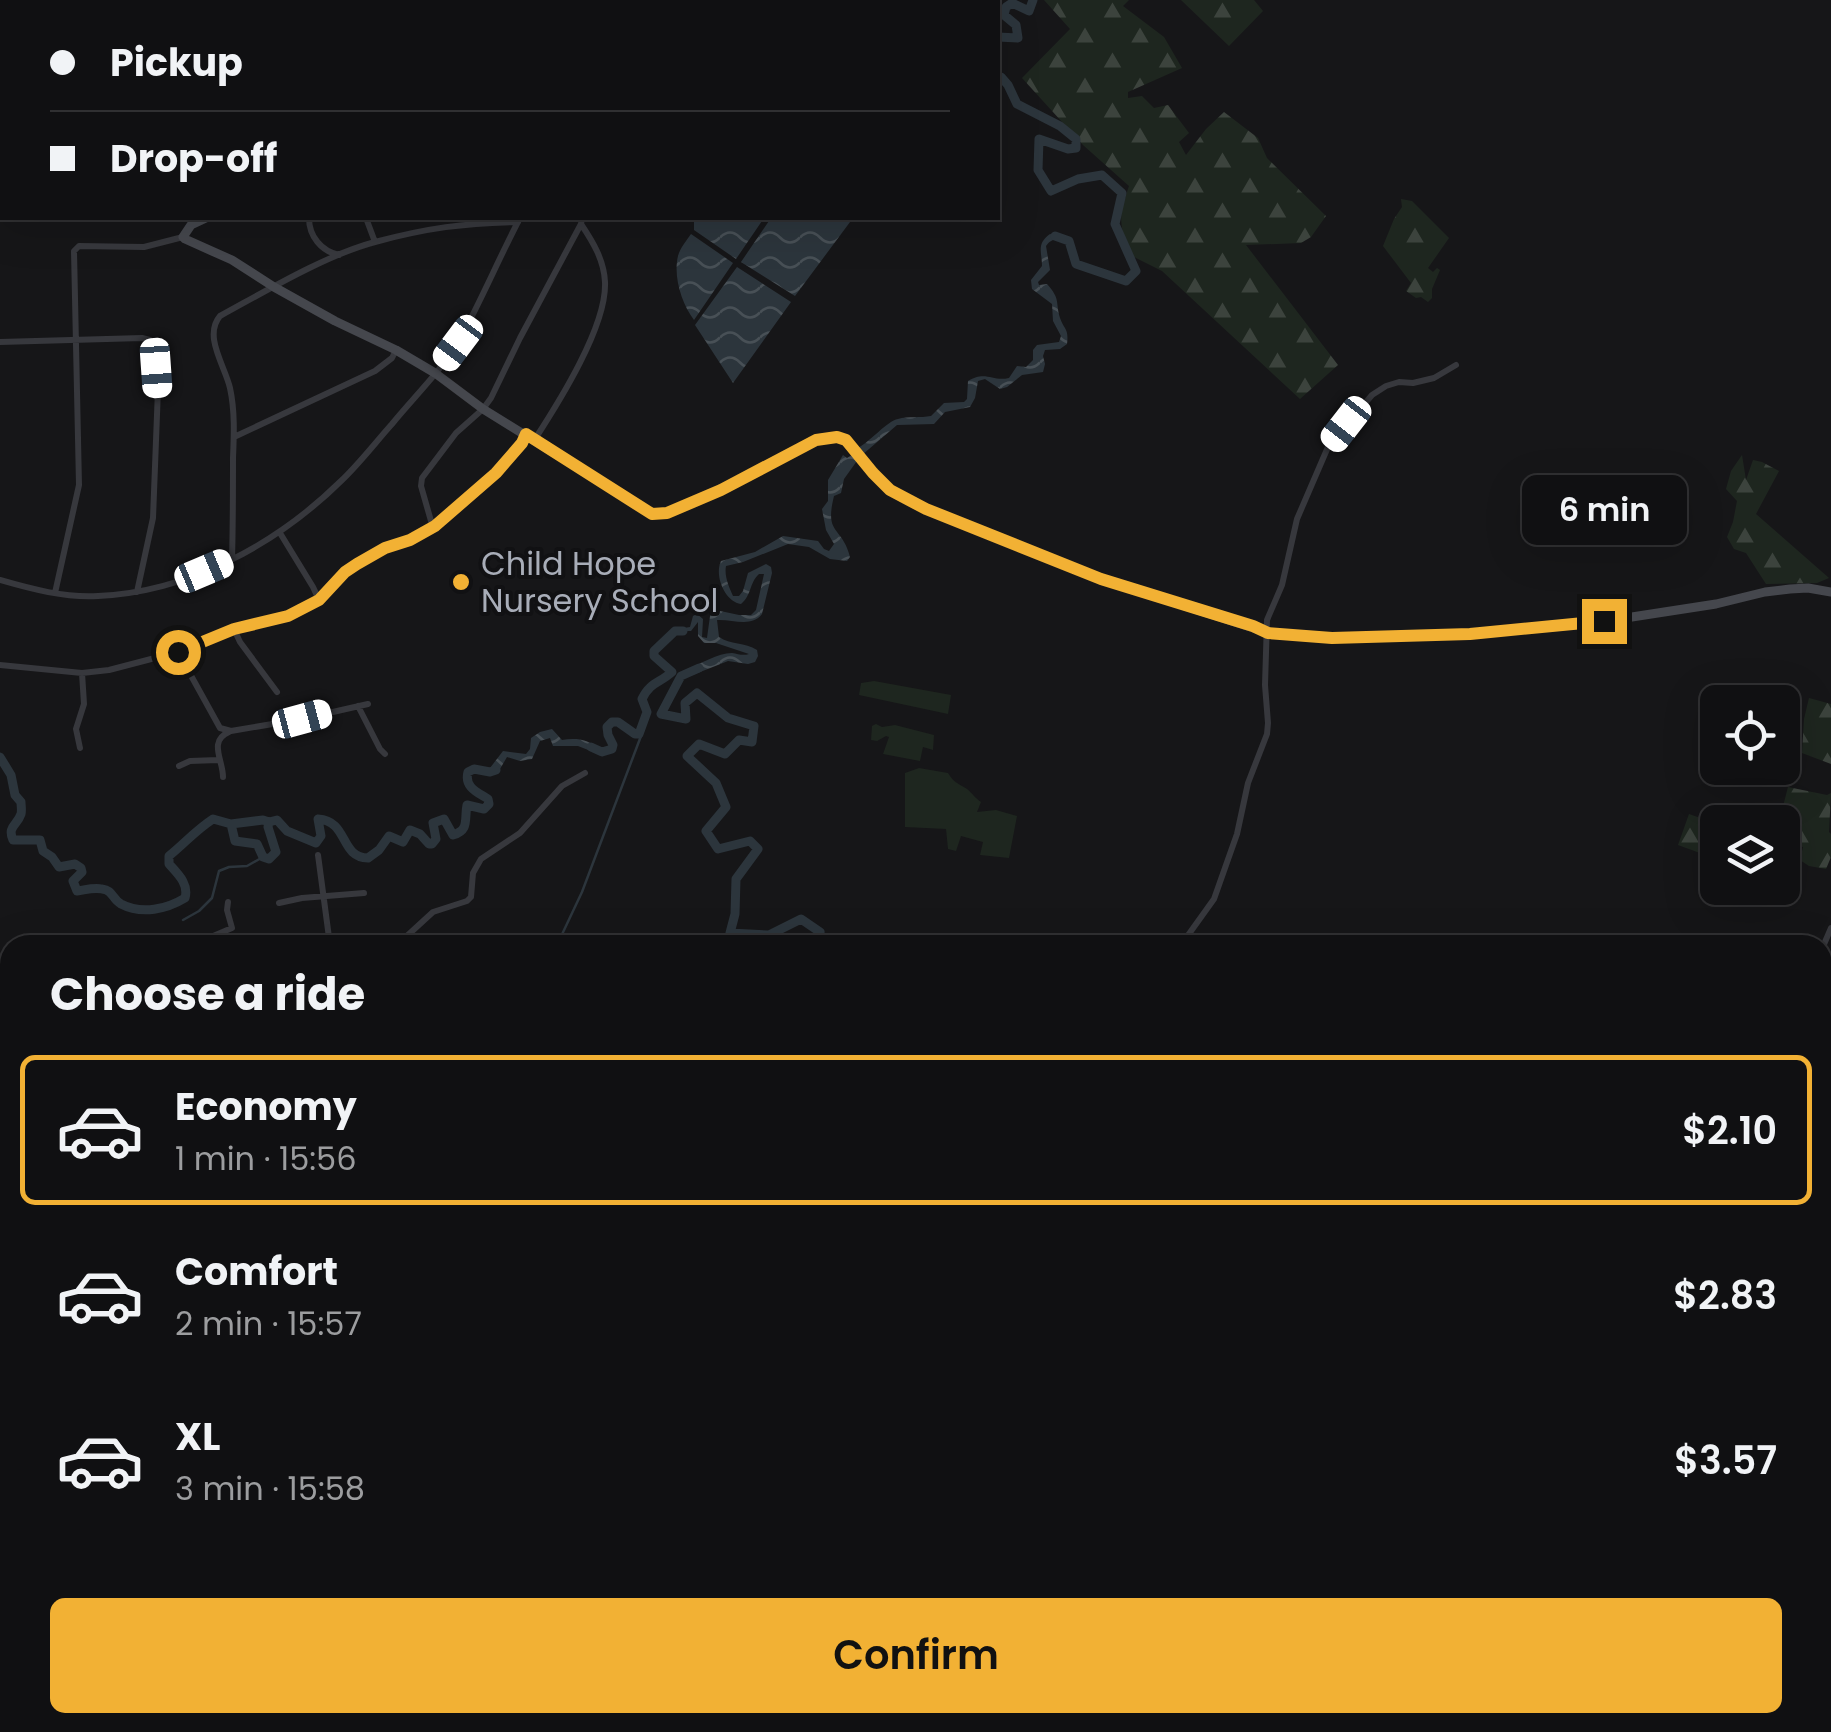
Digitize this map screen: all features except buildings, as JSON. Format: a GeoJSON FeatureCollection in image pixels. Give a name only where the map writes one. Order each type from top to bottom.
{"type":"FeatureCollection","features":[{"type":"Feature","properties":{"kind":"street"},"geometry":{"type":"LineString","coordinates":[[54,593],[79,485],[75,248],[144,247],[183,236],[191,225],[202,220]]}},
{"type":"Feature","properties":{"kind":"street"},"geometry":{"type":"LineString","coordinates":[[309,220],[309,230],[323,249],[340,255]]}},
{"type":"Feature","properties":{"kind":"street"},"geometry":{"type":"LineString","coordinates":[[367,220],[375,242]]}},
{"type":"Feature","properties":{"kind":"street"},"geometry":{"type":"LineString","coordinates":[[0,580],[54,593],[96,596],[136,592],[160,587],[232,559],[254,550],[280,533],[341,482],[458,343],[519,220],[438,226],[375,242],[340,255],[220,316],[212,329],[231,392],[232,559]]}},
{"type":"Feature","properties":{"kind":"street"},"geometry":{"type":"LineString","coordinates":[[433,528],[422,478],[456,433],[491,398],[582,221]]}},
{"type":"Feature","properties":{"kind":"street"},"geometry":{"type":"LineString","coordinates":[[0,665],[82,673],[110,670],[178,652],[234,629],[288,616],[319,600],[357,564],[433,528],[530,437],[579,364],[604,297],[602,267],[582,221]]}},
{"type":"Feature","properties":{"kind":"street"},"geometry":{"type":"LineString","coordinates":[[183,236],[435,372],[483,409],[652,514],[667,513],[721,490],[816,440],[837,437],[846,440],[890,490],[926,509],[1101,579],[1268,633],[1332,638],[1470,634],[1593,623],[1790,589],[1831,592]]}},
{"type":"Feature","properties":{"kind":"street"},"geometry":{"type":"LineString","coordinates":[[0,342],[148,338],[151,343],[158,388],[153,518],[136,592]]}},
{"type":"Feature","properties":{"kind":"street"},"geometry":{"type":"LineString","coordinates":[[234,436],[375,371],[396,350]]}},
{"type":"Feature","properties":{"kind":"street"},"geometry":{"type":"LineString","coordinates":[[1188,935],[1214,899],[1237,834],[1248,783],[1268,723],[1267,620],[1282,585],[1297,520],[1332,442],[1360,406],[1386,386],[1422,382],[1456,365]]}},
{"type":"Feature","properties":{"kind":"street"},"geometry":{"type":"LineString","coordinates":[[280,533],[319,600]]}},
{"type":"Feature","properties":{"kind":"street"},"geometry":{"type":"LineString","coordinates":[[234,629],[277,692]]}},
{"type":"Feature","properties":{"kind":"street"},"geometry":{"type":"LineString","coordinates":[[178,652],[220,728],[231,731]]}},
{"type":"Feature","properties":{"kind":"street"},"geometry":{"type":"LineString","coordinates":[[80,748],[76,729],[84,704],[82,673]]}},
{"type":"Feature","properties":{"kind":"street"},"geometry":{"type":"LineString","coordinates":[[224,777],[217,747],[224,732],[368,704]]}},
{"type":"Feature","properties":{"kind":"street"},"geometry":{"type":"LineString","coordinates":[[358,706],[386,754]]}},
{"type":"Feature","properties":{"kind":"street"},"geometry":{"type":"LineString","coordinates":[[179,766],[190,761],[218,760]]}},
{"type":"Feature","properties":{"kind":"street"},"geometry":{"type":"LineString","coordinates":[[408,935],[433,912],[471,897],[474,873],[481,859],[520,833],[562,786],[585,773]]}},
{"type":"Feature","properties":{"kind":"street"},"geometry":{"type":"LineString","coordinates":[[318,855],[329,935]]}},
{"type":"Feature","properties":{"kind":"street"},"geometry":{"type":"LineString","coordinates":[[278,903],[364,893]]}},
{"type":"Feature","properties":{"kind":"street"},"geometry":{"type":"LineString","coordinates":[[216,935],[232,928],[228,902]]}},
{"type":"Feature","properties":{"kind":"green space"},"geometry":{"type":"Polygon","coordinates":[[[1044,0],[1129,0],[1123,6],[1164,37],[1182,68],[1128,92],[1128,98],[1142,96],[1154,108],[1168,105],[1189,133],[1179,142],[1186,155],[1224,112],[1258,138],[1267,158],[1326,216],[1311,237],[1301,243],[1246,245],[1338,365],[1300,399],[1162,271],[1130,255],[1121,220],[1129,186],[1083,145],[1022,78],[1070,29],[1044,0]]]}},
{"type":"Feature","properties":{"kind":"green space"},"geometry":{"type":"Polygon","coordinates":[[[1181,0],[1254,0],[1263,11],[1229,46],[1181,0]]]}},
{"type":"Feature","properties":{"kind":"green space"},"geometry":{"type":"Polygon","coordinates":[[[1401,199],[1412,201],[1449,238],[1428,268],[1433,272],[1440,270],[1428,302],[1406,291],[1411,283],[1383,246],[1402,207],[1401,199]]]}},
{"type":"Feature","properties":{"kind":"green space"},"geometry":{"type":"Polygon","coordinates":[[[1742,455],[1746,480],[1753,460],[1779,471],[1756,514],[1829,578],[1817,583],[1766,584],[1746,553],[1734,549],[1727,537],[1737,501],[1726,489],[1731,471],[1742,455]]]}},
{"type":"Feature","properties":{"kind":"green space"},"geometry":{"type":"Polygon","coordinates":[[[874,681],[951,695],[948,714],[859,695],[861,683],[874,681]]]}},
{"type":"Feature","properties":{"kind":"green space"},"geometry":{"type":"Polygon","coordinates":[[[1809,698],[1831,704],[1831,764],[1802,753],[1809,698]]]}},
{"type":"Feature","properties":{"kind":"green space"},"geometry":{"type":"Polygon","coordinates":[[[872,726],[934,735],[933,750],[923,747],[920,761],[883,754],[889,737],[871,740],[872,726]]]}},
{"type":"Feature","properties":{"kind":"green space"},"geometry":{"type":"Polygon","coordinates":[[[919,768],[948,773],[981,802],[977,812],[996,810],[1017,816],[1009,858],[980,855],[983,842],[961,836],[956,851],[948,849],[946,829],[905,827],[905,773],[919,768]]]}},
{"type":"Feature","properties":{"kind":"green space"},"geometry":{"type":"Polygon","coordinates":[[[1788,787],[1831,793],[1831,857],[1826,869],[1800,860],[1800,805],[1783,805],[1788,787]]]}},
{"type":"Feature","properties":{"kind":"green space"},"geometry":{"type":"Polygon","coordinates":[[[1689,814],[1700,818],[1700,853],[1678,845],[1689,814]]]}},
{"type":"Feature","properties":{"kind":"water"},"geometry":{"type":"Polygon","coordinates":[[[694,220],[763,220],[736,259],[694,230],[694,220]]]}},
{"type":"Feature","properties":{"kind":"water"},"geometry":{"type":"Polygon","coordinates":[[[770,220],[852,220],[795,296],[741,262],[770,220]]]}},
{"type":"Feature","properties":{"kind":"water"},"geometry":{"type":"Polygon","coordinates":[[[691,234],[733,263],[694,320],[682,298],[677,273],[679,253],[691,234]]]}},
{"type":"Feature","properties":{"kind":"water"},"geometry":{"type":"Polygon","coordinates":[[[1050,234],[1067,238],[1052,240],[1046,246],[1050,270],[1038,282],[1047,284],[1056,297],[1067,344],[1045,350],[1043,372],[1022,375],[1000,389],[985,379],[978,381],[970,407],[945,412],[934,424],[897,425],[862,455],[858,448],[894,421],[931,416],[944,403],[964,402],[968,381],[980,376],[1009,378],[1017,366],[1026,367],[1033,360],[1037,345],[1059,342],[1061,336],[1053,321],[1052,304],[1032,289],[1031,280],[1042,266],[1041,245],[1050,234]]]}},
{"type":"Feature","properties":{"kind":"water"},"geometry":{"type":"Polygon","coordinates":[[[737,267],[791,302],[733,383],[695,325],[737,267]]]}},
{"type":"Feature","properties":{"kind":"water"},"geometry":{"type":"Polygon","coordinates":[[[855,453],[859,458],[844,479],[841,493],[834,496],[831,509],[833,524],[850,557],[847,561],[830,559],[809,547],[788,544],[726,566],[733,596],[743,591],[748,573],[766,564],[771,567],[758,618],[747,622],[717,620],[719,637],[752,647],[758,656],[755,662],[728,661],[690,676],[688,669],[715,657],[749,654],[704,643],[698,636],[698,622],[691,631],[675,631],[690,627],[697,614],[703,619],[702,637],[707,638],[711,609],[739,615],[751,615],[756,610],[764,574],[759,574],[741,604],[730,599],[722,587],[721,561],[755,552],[783,536],[818,541],[829,551],[834,544],[826,530],[822,509],[828,501],[828,480],[843,455],[847,458],[855,453]]]}},
{"type":"Feature","properties":{"kind":"water"},"geometry":{"type":"Polygon","coordinates":[[[552,729],[562,740],[586,741],[598,750],[596,753],[578,746],[553,746],[550,738],[540,741],[532,759],[507,757],[500,769],[491,776],[487,773],[485,767],[490,768],[503,751],[526,754],[531,738],[552,729]]]}},
{"type":"Feature","properties":{"kind":"waterway"},"geometry":{"type":"LineString","coordinates":[[1000,37],[1018,38],[1016,25],[1004,15],[1006,7],[1012,3],[1029,11],[1033,0]]}},
{"type":"Feature","properties":{"kind":"waterway"},"geometry":{"type":"LineString","coordinates":[[1000,77],[1017,104],[1060,126],[1076,139],[1076,148],[1068,149],[1039,139],[1038,170],[1051,191],[1078,179],[1102,175],[1122,193],[1115,224],[1136,271],[1126,281],[1076,264],[1069,241],[1055,236]]}},
{"type":"Feature","properties":{"kind":"waterway"},"geometry":{"type":"LineString","coordinates":[[591,747],[602,752],[612,749],[607,727],[612,722],[639,734],[647,712],[642,699],[645,693],[672,672],[654,656],[654,651],[675,631],[683,631]]}},
{"type":"Feature","properties":{"kind":"waterway"},"geometry":{"type":"LineString","coordinates":[[699,668],[681,676],[661,714],[686,719],[685,703],[697,693],[728,718],[754,726],[752,742],[739,740],[725,754],[699,744],[687,756],[716,783],[726,807],[706,831],[718,849],[750,841],[758,849],[736,879],[730,933],[769,935]]}},
{"type":"Feature","properties":{"kind":"waterway"},"geometry":{"type":"LineString","coordinates":[[562,935],[582,892],[639,734]]}},
{"type":"Feature","properties":{"kind":"waterway"},"geometry":{"type":"LineString","coordinates":[[0,757],[21,802],[21,814],[11,832],[13,840],[40,840],[43,851],[59,867],[75,864],[81,868],[73,881],[77,891],[106,890],[121,904],[146,910],[185,898],[184,884],[169,864],[169,856],[213,819],[231,824],[235,841],[257,844],[263,857],[269,859],[276,852],[269,822],[277,820],[287,831],[316,843],[321,836],[318,819],[328,821],[352,852],[368,858],[389,836],[403,842],[410,830],[432,844],[436,839],[433,823],[444,819],[453,835],[458,833],[465,823],[467,805],[484,809],[489,804],[470,785],[468,772],[496,770]]}},
{"type":"Feature","properties":{"kind":"waterway"},"geometry":{"type":"LineString","coordinates":[[231,824],[269,822]]}},
{"type":"Feature","properties":{"kind":"waterway"},"geometry":{"type":"LineString","coordinates":[[183,920],[212,898],[219,871],[247,866],[263,857]]}},
{"type":"Feature","properties":{"kind":"waterway"},"geometry":{"type":"LineString","coordinates":[[769,935],[801,919],[820,932],[818,935]]}},
{"type":"Feature","properties":{"kind":"place","name":"Child Hope Nursery School"},"geometry":{"type":"Point","coordinates":[461,582]}},
{"type":"Feature","properties":{"kind":"route"},"geometry":{"type":"LineString","coordinates":[[178,652],[234,629],[288,616],[319,600],[357,564],[435,526],[496,473],[526,434],[652,514],[667,513],[721,490],[816,440],[837,437],[846,440],[890,490],[926,509],[1101,579],[1268,633],[1332,638],[1427,636],[1604,621]]}}]}
